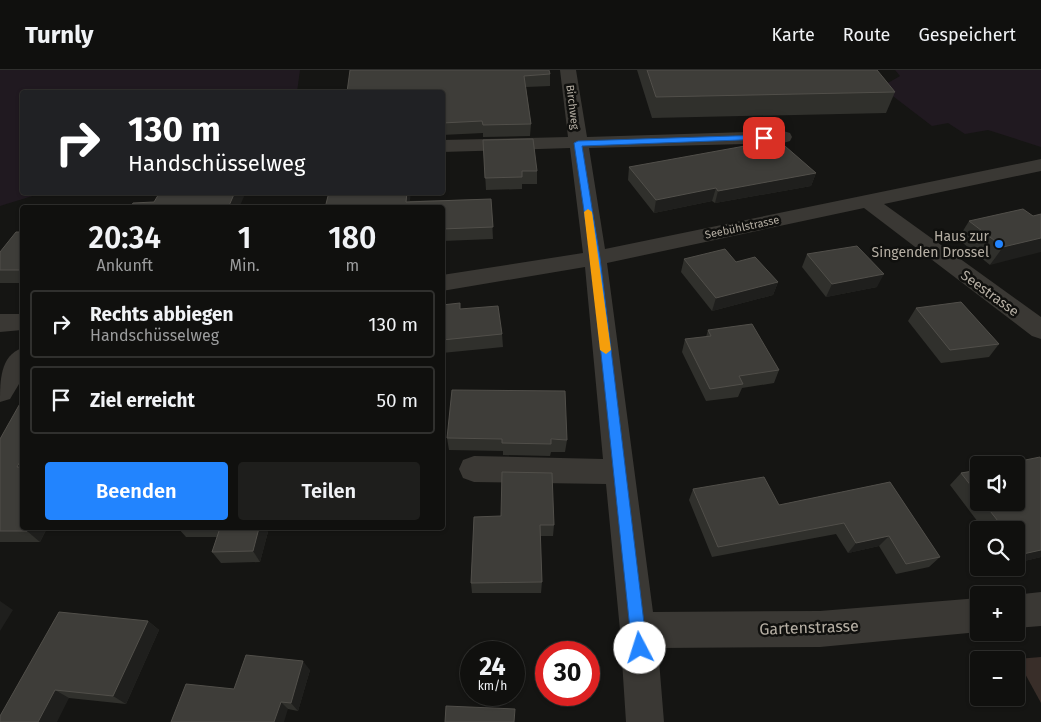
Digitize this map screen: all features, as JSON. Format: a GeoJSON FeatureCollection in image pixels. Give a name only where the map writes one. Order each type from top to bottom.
{"type":"FeatureCollection","features":[{"type":"Feature","properties":{"kind":"street","name":"Birchweg"},"geometry":{"type":"LineString","coordinates":[[568,70],[595,258],[638,630],[645,722]]}},
{"type":"Feature","properties":{"kind":"street"},"geometry":{"type":"LineString","coordinates":[[445,146],[783,137]]}},
{"type":"Feature","properties":{"kind":"street","name":"Seebühlstrasse"},"geometry":{"type":"LineString","coordinates":[[445,283],[595,258],[1041,165]]}},
{"type":"Feature","properties":{"kind":"street","name":"Seestrasse"},"geometry":{"type":"LineString","coordinates":[[867,201],[1041,330]]}},
{"type":"Feature","properties":{"kind":"street"},"geometry":{"type":"LineString","coordinates":[[0,323],[20,322]]}},
{"type":"Feature","properties":{"kind":"street"},"geometry":{"type":"LineString","coordinates":[[0,392],[20,361]]}},
{"type":"Feature","properties":{"kind":"street"},"geometry":{"type":"LineString","coordinates":[[474,468],[620,472]]}},
{"type":"Feature","properties":{"kind":"street"},"geometry":{"type":"LineString","coordinates":[[1025,610],[1041,609]]}},
{"type":"Feature","properties":{"kind":"street","name":"Gartenstrasse"},"geometry":{"type":"LineString","coordinates":[[638,630],[820,629],[970,616]]}},
{"type":"Feature","properties":{"kind":"shaded area"},"geometry":{"type":"Polygon","coordinates":[[[0,70],[300,70],[297,90],[20,90],[20,195],[36,195],[0,206],[0,70]]]}},
{"type":"Feature","properties":{"kind":"shaded area"},"geometry":{"type":"Polygon","coordinates":[[[895,70],[1041,70],[1041,147],[988,130],[965,134],[948,123],[932,126],[881,87],[900,76],[895,70]]]}},
{"type":"Feature","properties":{"kind":"shaded area"},"geometry":{"type":"Polygon","coordinates":[[[1041,657],[1041,703],[1025,674],[1025,658],[1041,657]]]}},
{"type":"Feature","properties":{"kind":"building"},"geometry":{"type":"Polygon","coordinates":[[[350,70],[549,70],[550,74],[524,76],[531,124],[483,125],[482,121],[445,123],[445,90],[347,90],[350,70]]]}},
{"type":"Feature","properties":{"kind":"building"},"geometry":{"type":"Polygon","coordinates":[[[647,70],[877,70],[895,92],[656,97],[647,70]]]}},
{"type":"Feature","properties":{"kind":"building"},"geometry":{"type":"Polygon","coordinates":[[[533,139],[537,171],[522,171],[522,177],[485,178],[483,140],[533,139]]]}},
{"type":"Feature","properties":{"kind":"building"},"geometry":{"type":"Polygon","coordinates":[[[778,140],[816,173],[718,191],[716,188],[656,200],[629,167],[778,140]]]}},
{"type":"Feature","properties":{"kind":"building"},"geometry":{"type":"Polygon","coordinates":[[[158,195],[234,195],[229,205],[132,205],[133,203],[154,202],[158,195]]]}},
{"type":"Feature","properties":{"kind":"building"},"geometry":{"type":"Polygon","coordinates":[[[328,195],[407,195],[406,202],[491,199],[493,227],[445,229],[445,205],[326,205],[328,195]]]}},
{"type":"Feature","properties":{"kind":"building"},"geometry":{"type":"Polygon","coordinates":[[[1023,209],[1033,216],[1041,214],[1041,238],[1003,247],[969,221],[1023,209]]]}},
{"type":"Feature","properties":{"kind":"building"},"geometry":{"type":"Polygon","coordinates":[[[16,232],[20,232],[20,270],[0,270],[0,252],[16,232]]]}},
{"type":"Feature","properties":{"kind":"building"},"geometry":{"type":"Polygon","coordinates":[[[857,246],[884,274],[832,284],[807,254],[857,246]]]}},
{"type":"Feature","properties":{"kind":"building"},"geometry":{"type":"Polygon","coordinates":[[[725,249],[736,262],[755,257],[778,282],[716,298],[684,259],[725,249]]]}},
{"type":"Feature","properties":{"kind":"building"},"geometry":{"type":"Polygon","coordinates":[[[961,302],[999,344],[950,350],[916,308],[961,302]]]}},
{"type":"Feature","properties":{"kind":"building"},"geometry":{"type":"Polygon","coordinates":[[[460,303],[460,309],[498,306],[502,334],[445,340],[445,305],[460,303]]]}},
{"type":"Feature","properties":{"kind":"building"},"geometry":{"type":"Polygon","coordinates":[[[752,324],[779,370],[739,376],[743,384],[710,389],[685,339],[711,336],[708,330],[752,324]]]}},
{"type":"Feature","properties":{"kind":"building"},"geometry":{"type":"Polygon","coordinates":[[[452,390],[565,391],[567,440],[551,439],[551,444],[502,443],[502,439],[447,438],[452,390]]]}},
{"type":"Feature","properties":{"kind":"building"},"geometry":{"type":"Polygon","coordinates":[[[20,404],[20,462],[17,467],[20,467],[20,530],[27,531],[0,531],[0,439],[20,404]]]}},
{"type":"Feature","properties":{"kind":"building"},"geometry":{"type":"Polygon","coordinates":[[[1040,457],[1041,459],[1041,550],[1025,554],[1025,521],[998,521],[990,511],[1025,511],[1025,460],[1040,457]]]}},
{"type":"Feature","properties":{"kind":"building"},"geometry":{"type":"Polygon","coordinates":[[[502,472],[552,473],[554,525],[540,525],[542,582],[471,583],[474,517],[501,516],[502,472]]]}},
{"type":"Feature","properties":{"kind":"building"},"geometry":{"type":"Polygon","coordinates":[[[970,472],[970,484],[961,473],[970,472]]]}},
{"type":"Feature","properties":{"kind":"building"},"geometry":{"type":"Polygon","coordinates":[[[764,477],[779,505],[890,482],[940,557],[906,564],[889,536],[856,543],[844,523],[718,547],[693,489],[764,477]]]}},
{"type":"Feature","properties":{"kind":"building"},"geometry":{"type":"Polygon","coordinates":[[[219,530],[258,530],[253,551],[212,552],[219,530]]]}},
{"type":"Feature","properties":{"kind":"building"},"geometry":{"type":"Polygon","coordinates":[[[59,612],[148,621],[113,696],[55,690],[38,722],[0,722],[0,716],[59,612]]]}},
{"type":"Feature","properties":{"kind":"building"},"geometry":{"type":"Polygon","coordinates":[[[246,655],[303,661],[291,703],[281,702],[274,722],[171,722],[186,684],[234,689],[246,655]]]}},
{"type":"Feature","properties":{"kind":"building"},"geometry":{"type":"Polygon","coordinates":[[[446,706],[515,709],[514,722],[445,722],[446,706]]]}},
{"type":"Feature","properties":{"kind":"slow traffic"},"geometry":{"type":"LineString","coordinates":[[588,212],[606,350]]}},
{"type":"Feature","properties":{"kind":"place","name":"Haus zur Singenden Drossel"},"geometry":{"type":"Point","coordinates":[999,244]}},
{"type":"Feature","properties":{"kind":"route"},"geometry":{"type":"LineString","coordinates":[[640,648],[595,258],[578,143],[764,138]]}}]}
